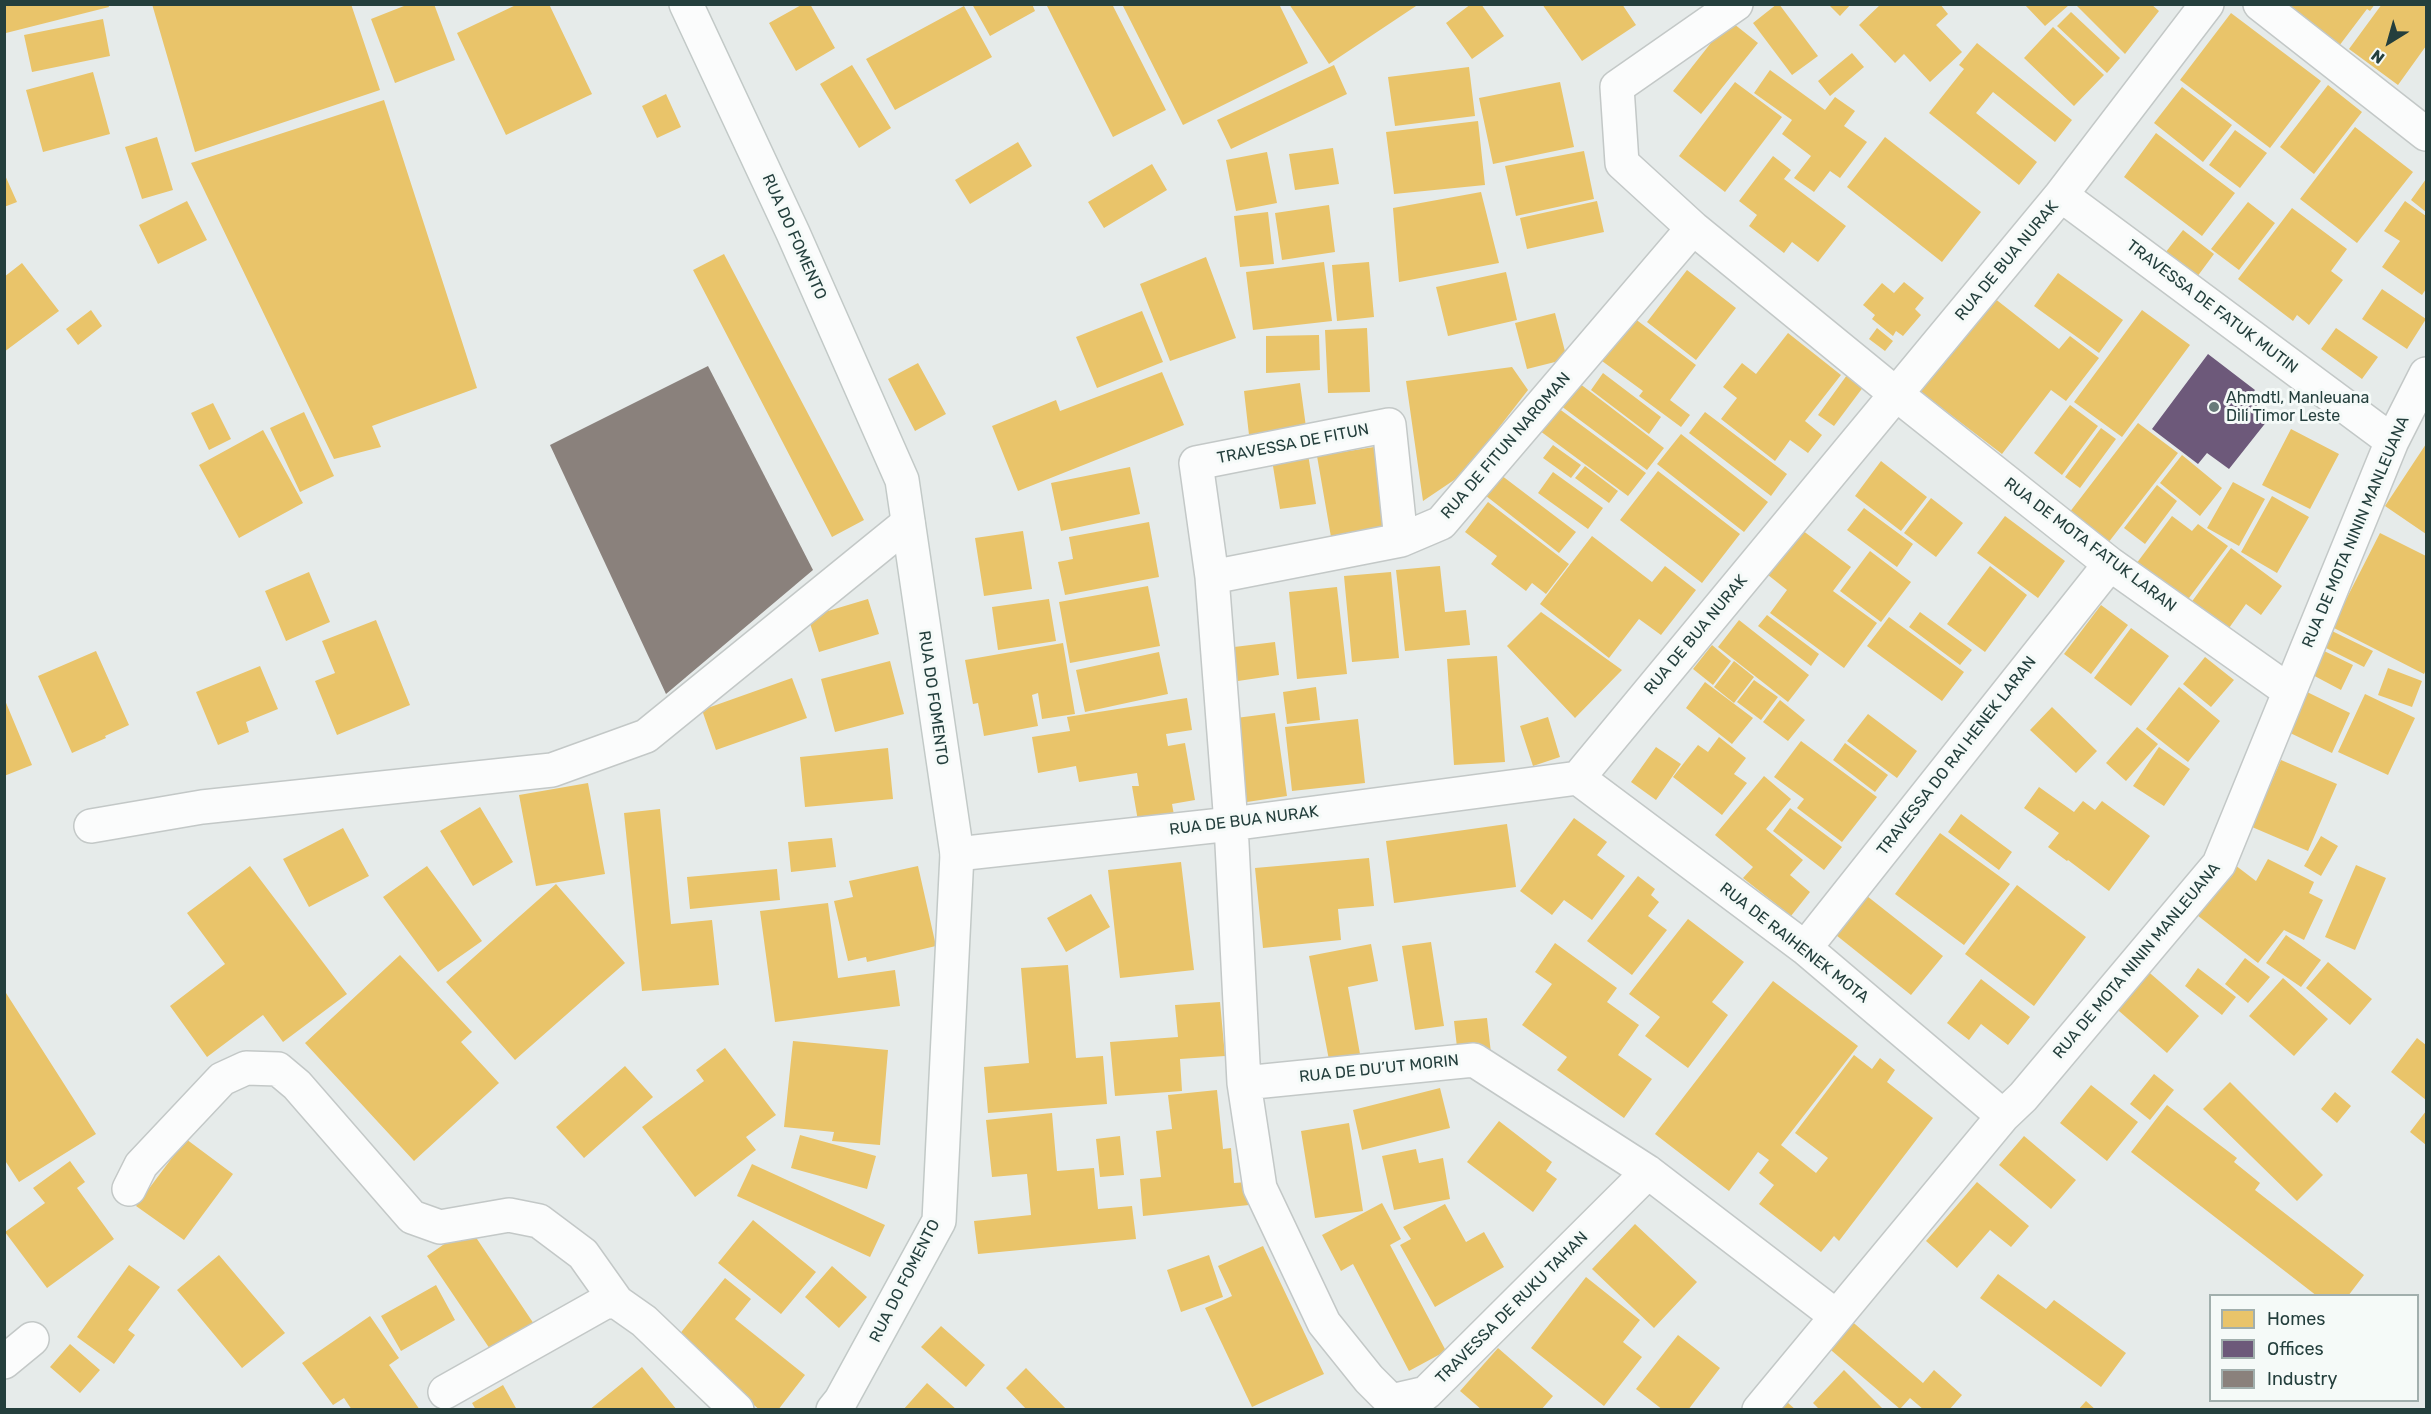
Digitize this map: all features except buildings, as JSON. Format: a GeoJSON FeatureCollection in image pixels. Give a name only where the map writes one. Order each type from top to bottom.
{"type":"FeatureCollection","features":[{"type":"Feature","properties":{"kind":"street","name":"RUA DO FOMENTO"},"geometry":{"type":"LineString","coordinates":[[686,4],[793,233],[902,480],[957,854],[939,1221],[841,1400],[833,1410]]}},
{"type":"Feature","properties":{"kind":"street"},"geometry":{"type":"LineString","coordinates":[[1736,4],[1617,87],[1622,163],[1693,228],[1896,394]]}},
{"type":"Feature","properties":{"kind":"street","name":"RUA DE BUA NURAK"},"geometry":{"type":"LineString","coordinates":[[957,854],[1231,824],[1578,778],[2061,195],[2207,4]]}},
{"type":"Feature","properties":{"kind":"street"},"geometry":{"type":"LineString","coordinates":[[2260,4],[2427,134]]}},
{"type":"Feature","properties":{"kind":"street","name":"TRAVESSA DE FATUK MUTIN"},"geometry":{"type":"LineString","coordinates":[[2061,195],[2392,441]]}},
{"type":"Feature","properties":{"kind":"street","name":"RUA DE FITUN NAROMAN"},"geometry":{"type":"LineString","coordinates":[[1212,577],[1401,540],[1441,523],[1693,228]]}},
{"type":"Feature","properties":{"kind":"street","name":"RUA DE MOTA NININ MANLEUANA"},"geometry":{"type":"LineString","coordinates":[[1759,1410],[2004,1116],[2023,1097],[2219,864],[2392,441],[2427,374]]}},
{"type":"Feature","properties":{"kind":"street","name":"RUA DE MOTA FATUK LARAN"},"geometry":{"type":"LineString","coordinates":[[1896,394],[2110,564],[2289,691]]}},
{"type":"Feature","properties":{"kind":"street","name":"TRAVESSA DE FITUN"},"geometry":{"type":"LineString","coordinates":[[1212,577],[1196,463],[1389,425],[1401,540]]}},
{"type":"Feature","properties":{"kind":"street"},"geometry":{"type":"LineString","coordinates":[[91,826],[202,807],[552,770],[646,736],[908,523]]}},
{"type":"Feature","properties":{"kind":"street","name":"TRAVESSA DO RAI HENEK LARAN"},"geometry":{"type":"LineString","coordinates":[[1805,948],[2110,564]]}},
{"type":"Feature","properties":{"kind":"street"},"geometry":{"type":"LineString","coordinates":[[1212,577],[1231,824],[1244,1083]]}},
{"type":"Feature","properties":{"kind":"street","name":"RUA DE RAIHENEK MOTA"},"geometry":{"type":"LineString","coordinates":[[1578,778],[1805,948],[2004,1116]]}},
{"type":"Feature","properties":{"kind":"street","name":"RUA DE DU’UT MORIN"},"geometry":{"type":"LineString","coordinates":[[1244,1083],[1474,1059],[1648,1172],[1836,1316]]}},
{"type":"Feature","properties":{"kind":"street"},"geometry":{"type":"LineString","coordinates":[[129,1189],[141,1165],[222,1079],[246,1068],[278,1069],[297,1085],[412,1217],[440,1227],[509,1215],[539,1221],[584,1254],[617,1302],[644,1321],[737,1410]]}},
{"type":"Feature","properties":{"kind":"street","name":"TRAVESSA DE RUKU TAHAN"},"geometry":{"type":"LineString","coordinates":[[1244,1083],[1260,1188],[1324,1323],[1369,1379],[1391,1401],[1426,1393],[1648,1172]]}},
{"type":"Feature","properties":{"kind":"street"},"geometry":{"type":"LineString","coordinates":[[445,1392],[605,1302],[617,1302]]}},
{"type":"Feature","properties":{"kind":"street"},"geometry":{"type":"LineString","coordinates":[[4,1362],[32,1339]]}},
{"type":"Feature","properties":{"kind":"place","name":"Ahmdtl, Manleuana Dili Timor Leste"},"geometry":{"type":"Point","coordinates":[2214,407]}}]}
